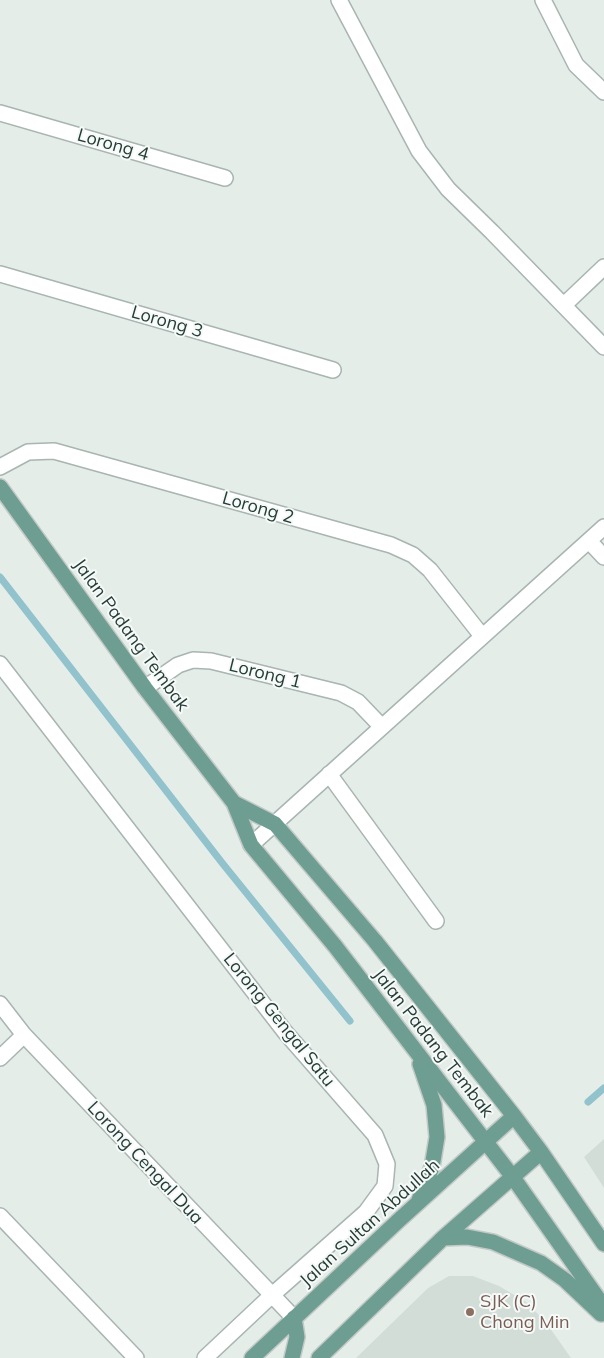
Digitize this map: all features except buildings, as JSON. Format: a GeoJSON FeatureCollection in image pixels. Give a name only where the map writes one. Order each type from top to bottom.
{"type":"FeatureCollection","features":[{"type":"Feature","properties":{"kind":"main road","name":"Jalan Padang Tembak"},"geometry":{"type":"LineString","coordinates":[[0,487],[145,688],[234,803],[251,845],[335,946],[416,1050],[512,1176],[604,1307]]}},
{"type":"Feature","properties":{"kind":"main road","name":"Jalan Padang Tembak"},"geometry":{"type":"LineString","coordinates":[[234,803],[275,824],[375,941],[514,1116],[604,1244]]}},
{"type":"Feature","properties":{"kind":"main road"},"geometry":{"type":"LineString","coordinates":[[416,1050],[434,1105],[437,1137],[432,1167],[417,1204]]}},
{"type":"Feature","properties":{"kind":"main road","name":"Jalan Sultan Abdullah"},"geometry":{"type":"LineString","coordinates":[[252,1358],[514,1116]]}},
{"type":"Feature","properties":{"kind":"main road"},"geometry":{"type":"LineString","coordinates":[[319,1358],[444,1238],[541,1152]]}},
{"type":"Feature","properties":{"kind":"main road"},"geometry":{"type":"LineString","coordinates":[[444,1238],[467,1237],[493,1242],[541,1263],[565,1280],[604,1317]]}},
{"type":"Feature","properties":{"kind":"main road"},"geometry":{"type":"LineString","coordinates":[[292,1358],[298,1337],[294,1318]]}},
{"type":"Feature","properties":{"kind":"street"},"geometry":{"type":"LineString","coordinates":[[339,0],[419,151],[448,189],[604,347]]}},
{"type":"Feature","properties":{"kind":"street"},"geometry":{"type":"LineString","coordinates":[[543,0],[576,65],[604,92]]}},
{"type":"Feature","properties":{"kind":"street","name":"Lorong 4"},"geometry":{"type":"LineString","coordinates":[[0,113],[225,178]]}},
{"type":"Feature","properties":{"kind":"street"},"geometry":{"type":"LineString","coordinates":[[564,305],[604,267]]}},
{"type":"Feature","properties":{"kind":"street","name":"Lorong 3"},"geometry":{"type":"LineString","coordinates":[[0,274],[333,370]]}},
{"type":"Feature","properties":{"kind":"street","name":"Lorong 2"},"geometry":{"type":"LineString","coordinates":[[0,467],[28,452],[54,451],[391,545],[413,555],[430,570],[482,636]]}},
{"type":"Feature","properties":{"kind":"street"},"geometry":{"type":"LineString","coordinates":[[251,845],[604,527]]}},
{"type":"Feature","properties":{"kind":"street"},"geometry":{"type":"LineString","coordinates":[[589,541],[604,557]]}},
{"type":"Feature","properties":{"kind":"street","name":"Lorong 1"},"geometry":{"type":"LineString","coordinates":[[145,688],[178,666],[193,660],[211,661],[341,693],[358,702],[381,726]]}},
{"type":"Feature","properties":{"kind":"street","name":"Lorong Gengal Satu"},"geometry":{"type":"LineString","coordinates":[[0,664],[285,1032],[375,1135],[387,1164],[384,1186],[366,1212],[271,1296],[206,1358]]}},
{"type":"Feature","properties":{"kind":"street"},"geometry":{"type":"LineString","coordinates":[[329,774],[436,921]]}},
{"type":"Feature","properties":{"kind":"street","name":"Lorong Cengal Dua"},"geometry":{"type":"LineString","coordinates":[[0,1004],[24,1035],[294,1318]]}},
{"type":"Feature","properties":{"kind":"street"},"geometry":{"type":"LineString","coordinates":[[0,1058],[24,1035]]}},
{"type":"Feature","properties":{"kind":"street"},"geometry":{"type":"LineString","coordinates":[[0,1216],[136,1358]]}},
{"type":"Feature","properties":{"kind":"shaded area"},"geometry":{"type":"Polygon","coordinates":[[[604,1139],[604,1188],[584,1157],[604,1139]]]}},
{"type":"Feature","properties":{"kind":"shaded area","name":"SJK (C) Chong Min"},"geometry":{"type":"Polygon","coordinates":[[[449,1276],[473,1276],[499,1286],[526,1302],[545,1321],[571,1358],[356,1358],[428,1288],[449,1276]]]}},
{"type":"Feature","properties":{"kind":"waterway"},"geometry":{"type":"LineString","coordinates":[[0,577],[223,864],[350,1021]]}},
{"type":"Feature","properties":{"kind":"waterway"},"geometry":{"type":"LineString","coordinates":[[588,1102],[604,1088]]}},
{"type":"Feature","properties":{"kind":"place","name":"SJK (C) Chong Min"},"geometry":{"type":"Point","coordinates":[470,1312]}}]}
